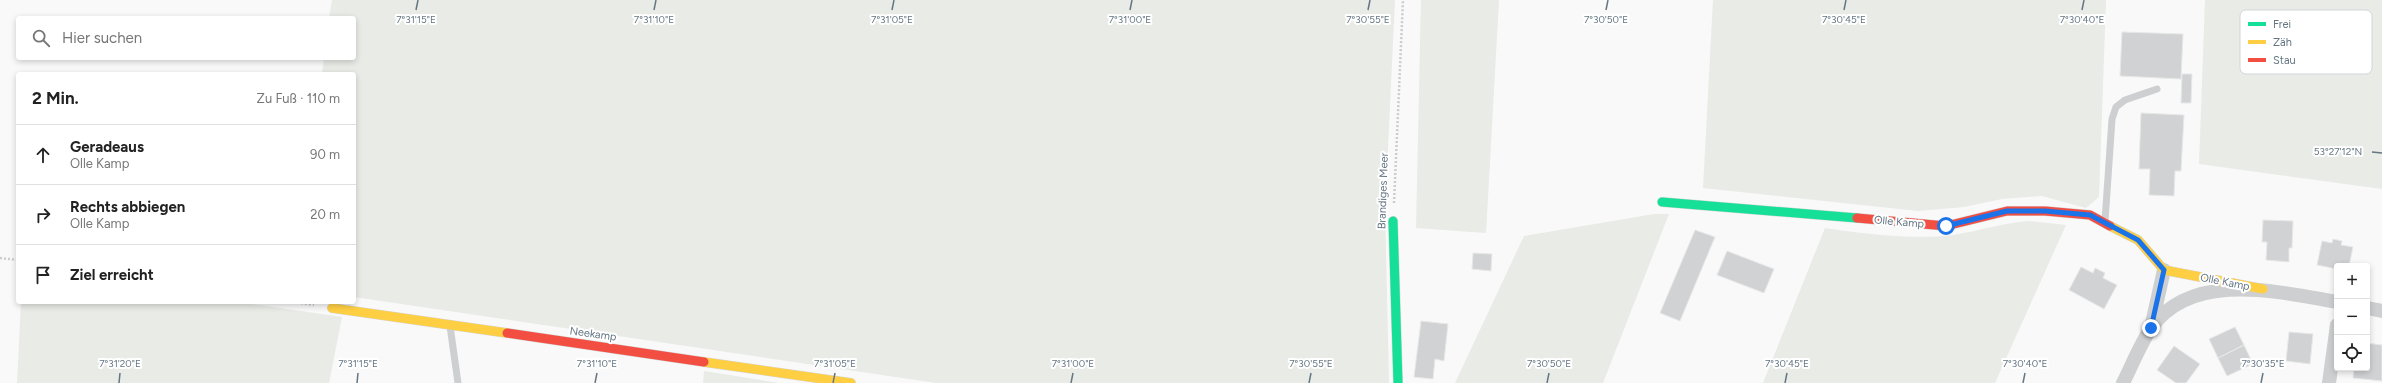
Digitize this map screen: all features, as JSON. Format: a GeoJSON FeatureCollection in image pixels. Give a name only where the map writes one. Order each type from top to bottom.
{"type":"FeatureCollection","features":[{"type":"Feature","properties":{"kind":"street","name":"Olle Kamp"},"geometry":{"type":"LineString","coordinates":[[1662,202],[1946,226],[2007,211],[2045,211],[2090,215],[2138,240],[2164,270],[2263,289]]}},
{"type":"Feature","properties":{"kind":"street","name":"Brandiges Meer"},"geometry":{"type":"LineString","coordinates":[[1394,221],[1398,383]]}},
{"type":"Feature","properties":{"kind":"street"},"geometry":{"type":"LineString","coordinates":[[2123,383],[2151,328],[2164,270]]}},
{"type":"Feature","properties":{"kind":"street"},"geometry":{"type":"LineString","coordinates":[[2151,328],[2176,304],[2212,292],[2263,289],[2334,301]]}},
{"type":"Feature","properties":{"kind":"street","name":"Neekamp"},"geometry":{"type":"LineString","coordinates":[[332,308],[851,383]]}},
{"type":"Feature","properties":{"kind":"street"},"geometry":{"type":"LineString","coordinates":[[2370,308],[2382,310]]}},
{"type":"Feature","properties":{"kind":"street"},"geometry":{"type":"LineString","coordinates":[[2330,383],[2336,335]]}},
{"type":"Feature","properties":{"kind":"lane"},"geometry":{"type":"LineString","coordinates":[[2105,223],[2112,119],[2116,107],[2125,100],[2157,89]]}},
{"type":"Feature","properties":{"kind":"lane"},"geometry":{"type":"LineString","coordinates":[[450,326],[458,383]]}},
{"type":"Feature","properties":{"kind":"path","name":"Brandiges Meer"},"geometry":{"type":"LineString","coordinates":[[1394,221],[1403,0]]}},
{"type":"Feature","properties":{"kind":"path"},"geometry":{"type":"LineString","coordinates":[[0,258],[16,260]]}},
{"type":"Feature","properties":{"kind":"shaded area"},"geometry":{"type":"Polygon","coordinates":[[[332,0],[1395,0],[1385,210],[1389,383],[936,383],[356,297],[356,72],[322,72],[324,60],[356,60],[356,16],[329,16],[332,0]]]}},
{"type":"Feature","properties":{"kind":"shaded area"},"geometry":{"type":"Polygon","coordinates":[[[1421,0],[1499,0],[1486,233],[1416,228],[1421,0]]]}},
{"type":"Feature","properties":{"kind":"shaded area"},"geometry":{"type":"Polygon","coordinates":[[[1713,0],[2106,0],[2099,197],[2086,208],[2042,196],[2002,199],[1964,207],[1918,211],[1703,188],[1713,0]]]}},
{"type":"Feature","properties":{"kind":"shaded area"},"geometry":{"type":"Polygon","coordinates":[[[2205,0],[2382,0],[2382,189],[2199,164],[2205,0]]]}},
{"type":"Feature","properties":{"kind":"shaded area"},"geometry":{"type":"Polygon","coordinates":[[[1654,214],[1669,214],[1603,383],[1455,383],[1524,236],[1654,214]]]}},
{"type":"Feature","properties":{"kind":"shaded area"},"geometry":{"type":"Polygon","coordinates":[[[2029,221],[2066,225],[1995,383],[1763,383],[1825,228],[1889,236],[1921,237],[1953,235],[2009,223],[2029,221]]]}},
{"type":"Feature","properties":{"kind":"shaded area"},"geometry":{"type":"Polygon","coordinates":[[[21,304],[253,304],[342,317],[329,383],[17,383],[21,304]]]}},
{"type":"Feature","properties":{"kind":"shaded area"},"geometry":{"type":"Polygon","coordinates":[[[704,371],[779,383],[703,383],[704,371]]]}},
{"type":"Feature","properties":{"kind":"building"},"geometry":{"type":"Polygon","coordinates":[[[2122,32],[2183,34],[2181,79],[2120,76],[2122,32]]]}},
{"type":"Feature","properties":{"kind":"building"},"geometry":{"type":"Polygon","coordinates":[[[2182,74],[2192,74],[2191,103],[2181,103],[2182,74]]]}},
{"type":"Feature","properties":{"kind":"building"},"geometry":{"type":"Polygon","coordinates":[[[2141,113],[2184,115],[2181,171],[2175,171],[2174,196],[2149,195],[2150,169],[2139,169],[2141,113]]]}},
{"type":"Feature","properties":{"kind":"building"},"geometry":{"type":"Polygon","coordinates":[[[2263,220],[2293,221],[2292,248],[2289,248],[2289,262],[2266,260],[2267,242],[2262,242],[2263,220]]]}},
{"type":"Feature","properties":{"kind":"building"},"geometry":{"type":"Polygon","coordinates":[[[1695,230],[1715,237],[1680,321],[1660,313],[1695,230]]]}},
{"type":"Feature","properties":{"kind":"building"},"geometry":{"type":"Polygon","coordinates":[[[2333,239],[2342,241],[2341,245],[2353,247],[2350,263],[2334,263],[2334,268],[2317,265],[2322,241],[2332,243],[2333,239]]]}},
{"type":"Feature","properties":{"kind":"building"},"geometry":{"type":"Polygon","coordinates":[[[1727,251],[1774,269],[1764,293],[1717,275],[1727,251]]]}},
{"type":"Feature","properties":{"kind":"building"},"geometry":{"type":"Polygon","coordinates":[[[1473,253],[1492,254],[1491,271],[1472,269],[1473,253]]]}},
{"type":"Feature","properties":{"kind":"building"},"geometry":{"type":"Polygon","coordinates":[[[2081,267],[2093,273],[2095,268],[2105,273],[2103,278],[2117,285],[2104,309],[2069,290],[2081,267]]]}},
{"type":"Feature","properties":{"kind":"building"},"geometry":{"type":"Polygon","coordinates":[[[1421,321],[1448,324],[1444,361],[1435,359],[1433,379],[1414,377],[1421,321]]]}},
{"type":"Feature","properties":{"kind":"building"},"geometry":{"type":"Polygon","coordinates":[[[2235,327],[2244,345],[2218,358],[2209,339],[2235,327]]]}},
{"type":"Feature","properties":{"kind":"building"},"geometry":{"type":"Polygon","coordinates":[[[2289,332],[2313,334],[2310,364],[2286,361],[2289,332]]]}},
{"type":"Feature","properties":{"kind":"building"},"geometry":{"type":"Polygon","coordinates":[[[2370,343],[2382,345],[2382,381],[2353,378],[2354,371],[2370,371],[2370,343]]]}},
{"type":"Feature","properties":{"kind":"building"},"geometry":{"type":"Polygon","coordinates":[[[2244,345],[2253,364],[2227,376],[2218,358],[2244,345]]]}},
{"type":"Feature","properties":{"kind":"building"},"geometry":{"type":"Polygon","coordinates":[[[2174,346],[2200,364],[2186,383],[2176,383],[2157,370],[2174,346]]]}},
{"type":"Feature","properties":{"kind":"traffic: fast"},"geometry":{"type":"LineString","coordinates":[[1662,202],[1857,218]]}},
{"type":"Feature","properties":{"kind":"traffic: fast"},"geometry":{"type":"LineString","coordinates":[[1393,221],[1398,383]]}},
{"type":"Feature","properties":{"kind":"traffic: slow"},"geometry":{"type":"LineString","coordinates":[[2110,226],[2138,240],[2164,270],[2263,289]]}},
{"type":"Feature","properties":{"kind":"traffic: slow"},"geometry":{"type":"LineString","coordinates":[[332,308],[507,333]]}},
{"type":"Feature","properties":{"kind":"traffic: slow"},"geometry":{"type":"LineString","coordinates":[[704,362],[851,383]]}},
{"type":"Feature","properties":{"kind":"traffic: jam"},"geometry":{"type":"LineString","coordinates":[[1857,218],[1946,226],[2007,211],[2045,211],[2090,215],[2110,226]]}},
{"type":"Feature","properties":{"kind":"traffic: jam"},"geometry":{"type":"LineString","coordinates":[[507,333],[704,362]]}},
{"type":"Feature","properties":{"kind":"route"},"geometry":{"type":"LineString","coordinates":[[1946,226],[2007,211],[2045,211],[2090,215],[2138,240],[2164,270],[2151,328]]}}]}
